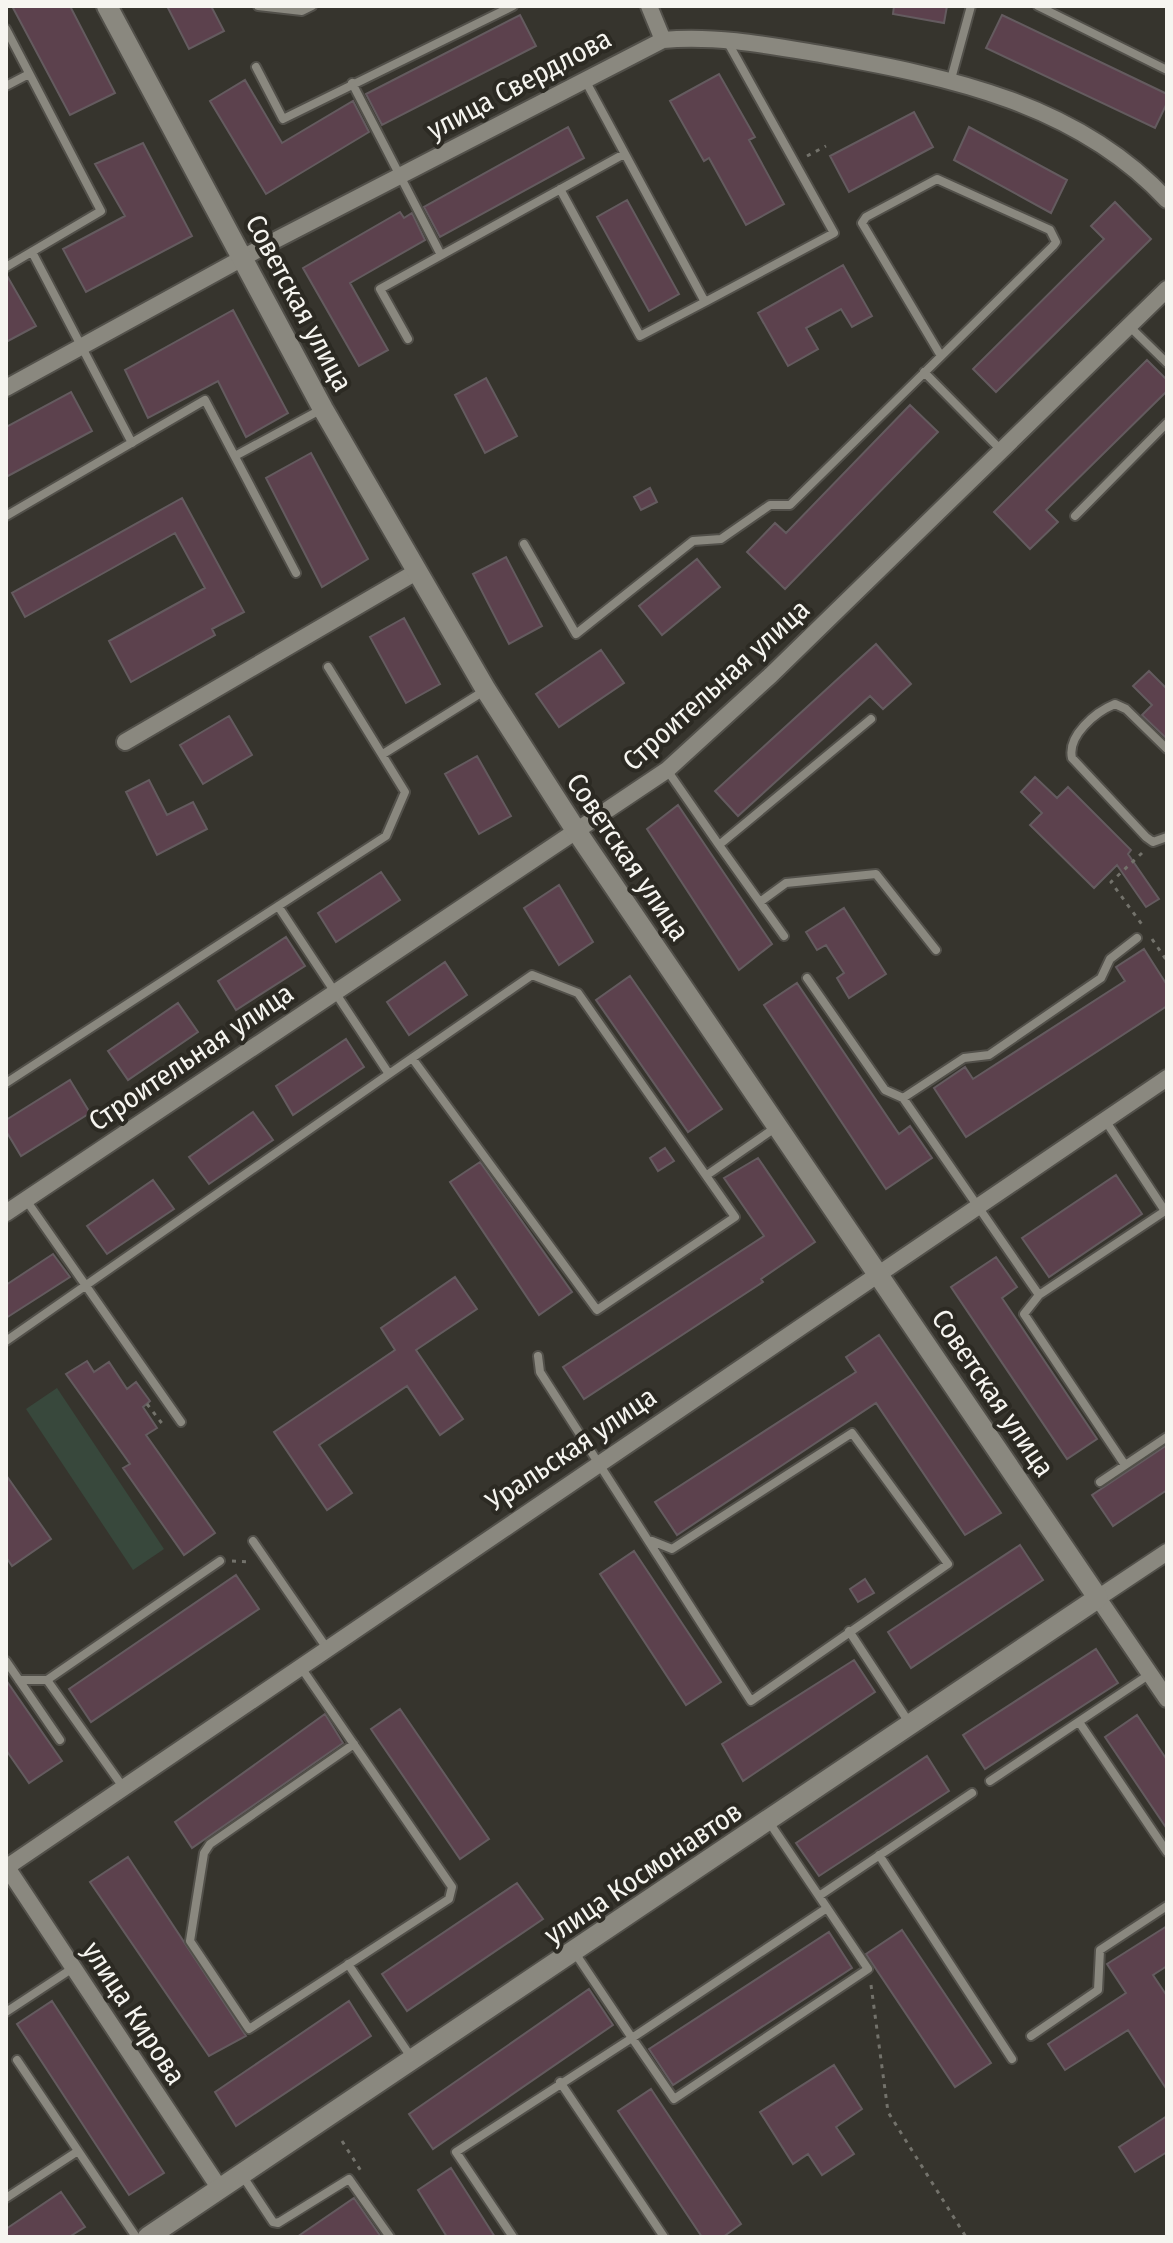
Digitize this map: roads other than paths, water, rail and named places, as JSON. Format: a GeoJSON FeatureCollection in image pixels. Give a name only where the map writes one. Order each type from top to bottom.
{"type":"FeatureCollection","features":[{"type":"Feature","properties":{"kind":"street","name":"Советская улица"},"geometry":{"type":"LineString","coordinates":[[107,6],[323,409],[486,690],[577,832],[1165,1692]]}},
{"type":"Feature","properties":{"kind":"street"},"geometry":{"type":"LineString","coordinates":[[649,6],[663,40]]}},
{"type":"Feature","properties":{"kind":"street","name":"улица Свердлова"},"geometry":{"type":"LineString","coordinates":[[6,388],[243,258],[663,40],[725,39],[951,79],[1063,122],[1116,153],[1144,175],[1167,200]]}},
{"type":"Feature","properties":{"kind":"street","name":"Строительная улица"},"geometry":{"type":"LineString","coordinates":[[6,1213],[667,770],[771,675],[1167,289]]}},
{"type":"Feature","properties":{"kind":"street"},"geometry":{"type":"LineString","coordinates":[[125,742],[416,572]]}},
{"type":"Feature","properties":{"kind":"street","name":"Уральская улица"},"geometry":{"type":"LineString","coordinates":[[6,1866],[1167,1078]]}},
{"type":"Feature","properties":{"kind":"street","name":"улица Космонавтов"},"geometry":{"type":"LineString","coordinates":[[148,2237],[575,1953],[1167,1552]]}},
{"type":"Feature","properties":{"kind":"street","name":"улица Кирова"},"geometry":{"type":"LineString","coordinates":[[6,1866],[220,2189]]}},
{"type":"Feature","properties":{"kind":"lane"},"geometry":{"type":"LineString","coordinates":[[258,6],[302,11],[312,6]]}},
{"type":"Feature","properties":{"kind":"lane"},"geometry":{"type":"LineString","coordinates":[[256,67],[283,119],[513,6]]}},
{"type":"Feature","properties":{"kind":"lane"},"geometry":{"type":"LineString","coordinates":[[951,79],[971,6]]}},
{"type":"Feature","properties":{"kind":"lane"},"geometry":{"type":"LineString","coordinates":[[1038,6],[1167,70]]}},
{"type":"Feature","properties":{"kind":"lane"},"geometry":{"type":"LineString","coordinates":[[6,29],[101,211],[6,267]]}},
{"type":"Feature","properties":{"kind":"lane"},"geometry":{"type":"LineString","coordinates":[[560,189],[640,336],[834,233],[725,39]]}},
{"type":"Feature","properties":{"kind":"lane"},"geometry":{"type":"LineString","coordinates":[[6,86],[29,74]]}},
{"type":"Feature","properties":{"kind":"lane"},"geometry":{"type":"LineString","coordinates":[[584,80],[705,302]]}},
{"type":"Feature","properties":{"kind":"lane"},"geometry":{"type":"LineString","coordinates":[[352,83],[441,255]]}},
{"type":"Feature","properties":{"kind":"lane"},"geometry":{"type":"LineString","coordinates":[[408,339],[380,289],[624,154]]}},
{"type":"Feature","properties":{"kind":"lane"},"geometry":{"type":"LineString","coordinates":[[524,544],[576,634],[693,541],[721,539],[770,505],[790,505],[1053,246],[1056,237],[1050,230],[937,179],[866,217],[862,223],[941,356]]}},
{"type":"Feature","properties":{"kind":"lane"},"geometry":{"type":"LineString","coordinates":[[32,252],[132,443]]}},
{"type":"Feature","properties":{"kind":"lane"},"geometry":{"type":"LineString","coordinates":[[1129,326],[1167,363]]}},
{"type":"Feature","properties":{"kind":"lane"},"geometry":{"type":"LineString","coordinates":[[924,372],[1001,450]]}},
{"type":"Feature","properties":{"kind":"lane"},"geometry":{"type":"LineString","coordinates":[[6,516],[205,400],[296,573]]}},
{"type":"Feature","properties":{"kind":"lane"},"geometry":{"type":"LineString","coordinates":[[235,456],[323,409]]}},
{"type":"Feature","properties":{"kind":"lane"},"geometry":{"type":"LineString","coordinates":[[1075,516],[1167,423]]}},
{"type":"Feature","properties":{"kind":"lane"},"geometry":{"type":"LineString","coordinates":[[6,1083],[386,836],[405,792],[328,667]]}},
{"type":"Feature","properties":{"kind":"lane"},"geometry":{"type":"LineString","coordinates":[[383,754],[486,690]]}},
{"type":"Feature","properties":{"kind":"lane"},"geometry":{"type":"LineString","coordinates":[[1167,749],[1126,709],[1115,704],[1105,708],[1084,728],[1070,747],[1072,758],[1153,842],[1167,837]]}},
{"type":"Feature","properties":{"kind":"lane"},"geometry":{"type":"LineString","coordinates":[[719,845],[871,719]]}},
{"type":"Feature","properties":{"kind":"lane"},"geometry":{"type":"LineString","coordinates":[[667,770],[784,936]]}},
{"type":"Feature","properties":{"kind":"lane"},"geometry":{"type":"LineString","coordinates":[[760,902],[786,883],[876,874],[936,950]]}},
{"type":"Feature","properties":{"kind":"lane"},"geometry":{"type":"LineString","coordinates":[[278,906],[389,1074]]}},
{"type":"Feature","properties":{"kind":"lane"},"geometry":{"type":"LineString","coordinates":[[903,1098],[964,1058],[989,1055],[1101,978],[1110,959],[1137,938]]}},
{"type":"Feature","properties":{"kind":"lane"},"geometry":{"type":"LineString","coordinates":[[6,1341],[389,1074],[412,1058],[532,975],[578,993],[735,1217],[597,1310],[412,1058]]}},
{"type":"Feature","properties":{"kind":"lane"},"geometry":{"type":"LineString","coordinates":[[807,978],[885,1090],[903,1098],[1039,1295]]}},
{"type":"Feature","properties":{"kind":"lane"},"geometry":{"type":"LineString","coordinates":[[1105,1120],[1166,1210],[1039,1295],[1024,1314],[1125,1465]]}},
{"type":"Feature","properties":{"kind":"lane"},"geometry":{"type":"LineString","coordinates":[[707,1175],[777,1127]]}},
{"type":"Feature","properties":{"kind":"lane"},"geometry":{"type":"LineString","coordinates":[[25,1199],[181,1422]]}},
{"type":"Feature","properties":{"kind":"lane"},"geometry":{"type":"LineString","coordinates":[[538,1356],[540,1372],[652,1541],[751,1701],[948,1564],[852,1433],[672,1549],[652,1541]]}},
{"type":"Feature","properties":{"kind":"lane"},"geometry":{"type":"LineString","coordinates":[[1100,1482],[1167,1437]]}},
{"type":"Feature","properties":{"kind":"lane"},"geometry":{"type":"LineString","coordinates":[[253,1541],[326,1647]]}},
{"type":"Feature","properties":{"kind":"lane"},"geometry":{"type":"LineString","coordinates":[[19,1680],[47,1680],[220,1561]]}},
{"type":"Feature","properties":{"kind":"lane"},"geometry":{"type":"LineString","coordinates":[[849,1631],[911,1725]]}},
{"type":"Feature","properties":{"kind":"lane"},"geometry":{"type":"LineString","coordinates":[[6,1661],[60,1740]]}},
{"type":"Feature","properties":{"kind":"lane"},"geometry":{"type":"LineString","coordinates":[[300,1665],[452,1887],[449,1899],[249,2029],[190,1941],[204,1853],[210,1844],[354,1744]]}},
{"type":"Feature","properties":{"kind":"lane"},"geometry":{"type":"LineString","coordinates":[[990,1781],[1150,1674]]}},
{"type":"Feature","properties":{"kind":"lane"},"geometry":{"type":"LineString","coordinates":[[47,1680],[123,1787]]}},
{"type":"Feature","properties":{"kind":"lane"},"geometry":{"type":"LineString","coordinates":[[1079,1722],[1167,1852]]}},
{"type":"Feature","properties":{"kind":"lane"},"geometry":{"type":"LineString","coordinates":[[819,1896],[972,1793]]}},
{"type":"Feature","properties":{"kind":"lane"},"geometry":{"type":"LineString","coordinates":[[575,1953],[674,2099],[868,1969],[769,1822]]}},
{"type":"Feature","properties":{"kind":"lane"},"geometry":{"type":"LineString","coordinates":[[879,1855],[1012,2059]]}},
{"type":"Feature","properties":{"kind":"lane"},"geometry":{"type":"LineString","coordinates":[[1031,2036],[1098,1990],[1100,1950],[1167,1906]]}},
{"type":"Feature","properties":{"kind":"lane"},"geometry":{"type":"LineString","coordinates":[[513,2237],[456,2152],[827,1908]]}},
{"type":"Feature","properties":{"kind":"lane"},"geometry":{"type":"LineString","coordinates":[[348,1964],[413,2061]]}},
{"type":"Feature","properties":{"kind":"lane"},"geometry":{"type":"LineString","coordinates":[[6,2012],[73,1968]]}},
{"type":"Feature","properties":{"kind":"lane"},"geometry":{"type":"LineString","coordinates":[[17,2060],[136,2237]]}},
{"type":"Feature","properties":{"kind":"lane"},"geometry":{"type":"LineString","coordinates":[[560,2082],[664,2237]]}},
{"type":"Feature","properties":{"kind":"lane"},"geometry":{"type":"LineString","coordinates":[[6,2198],[78,2151]]}},
{"type":"Feature","properties":{"kind":"lane"},"geometry":{"type":"LineString","coordinates":[[242,2174],[275,2223],[349,2179],[390,2237]]}}]}
